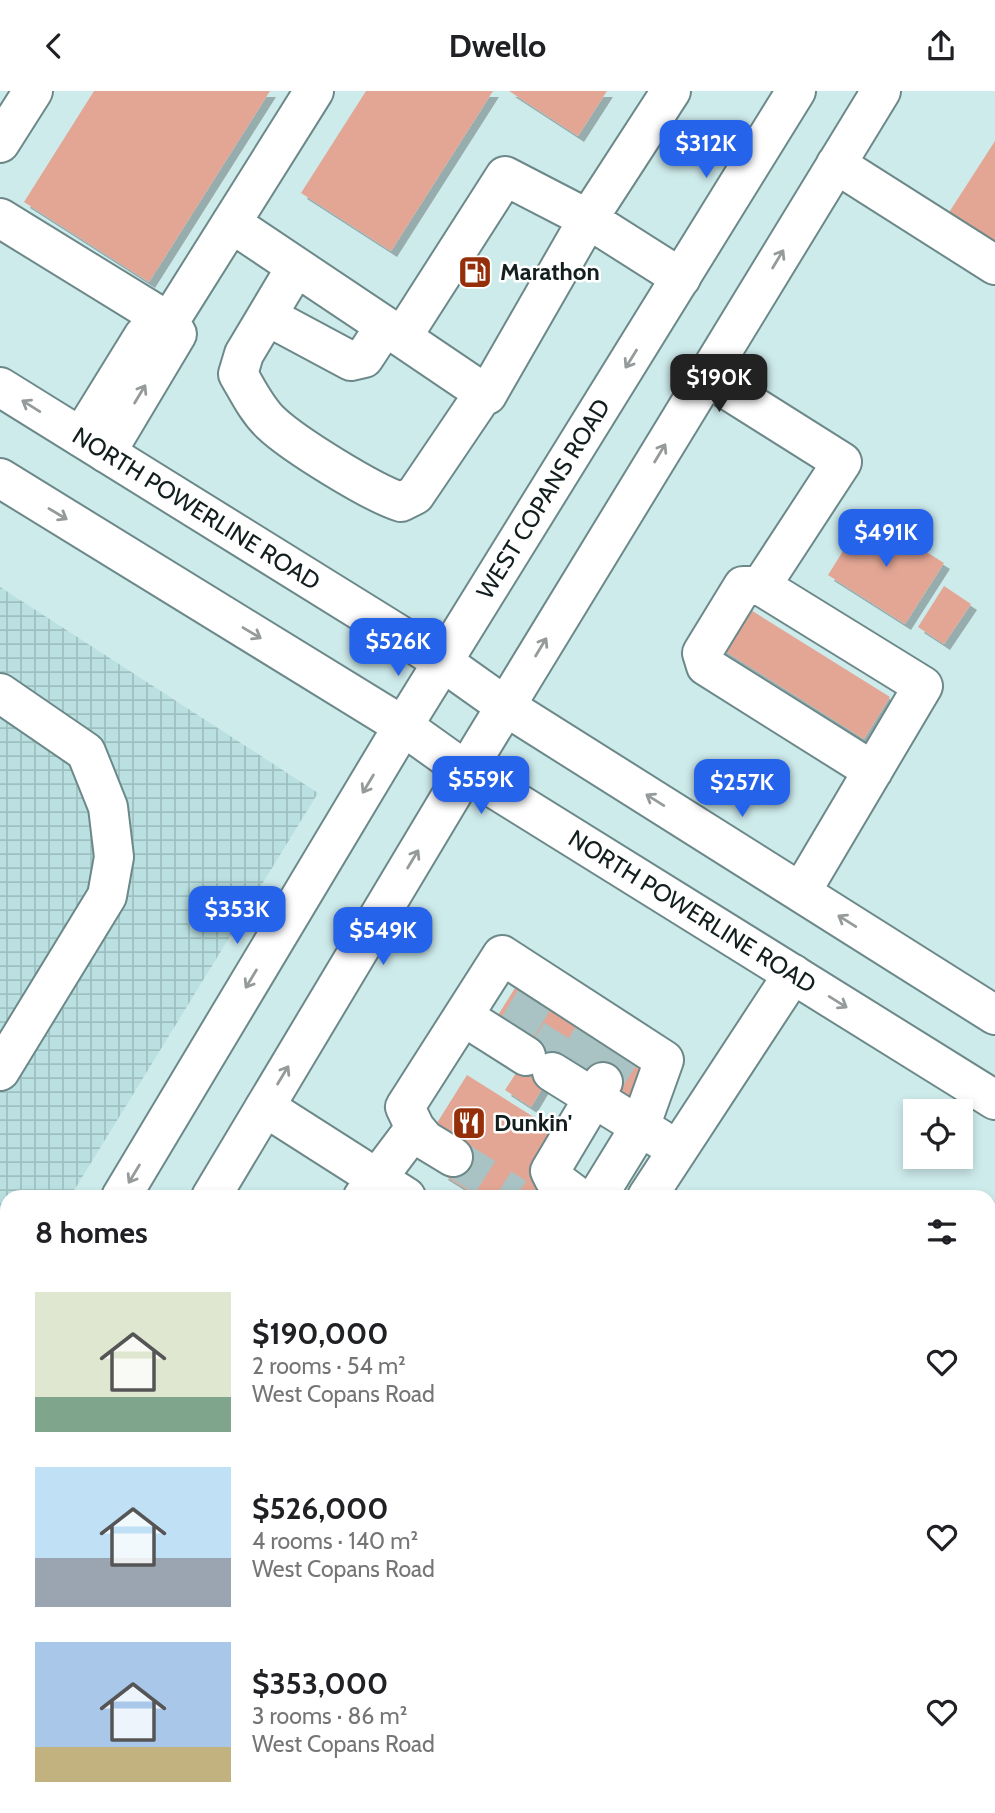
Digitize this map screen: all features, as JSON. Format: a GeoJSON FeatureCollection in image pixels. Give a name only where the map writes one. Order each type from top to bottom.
{"type":"FeatureCollection","features":[{"type":"Feature","properties":{"kind":"main road"},"geometry":{"type":"LineString","coordinates":[[0,143],[33,91]]}},
{"type":"Feature","properties":{"kind":"main road"},"geometry":{"type":"LineString","coordinates":[[169,321],[314,91]]}},
{"type":"Feature","properties":{"kind":"main road"},"geometry":{"type":"LineString","coordinates":[[231,223],[487,395],[587,219],[671,91]]}},
{"type":"Feature","properties":{"kind":"main road","name":"WEST COPANS ROAD"},"geometry":{"type":"LineString","coordinates":[[125,1190],[443,662],[796,91]]}},
{"type":"Feature","properties":{"kind":"main road"},"geometry":{"type":"LineString","coordinates":[[215,1190],[505,705],[881,91]]}},
{"type":"Feature","properties":{"kind":"main road"},"geometry":{"type":"LineString","coordinates":[[836,164],[995,265]]}},
{"type":"Feature","properties":{"kind":"main road"},"geometry":{"type":"LineString","coordinates":[[267,316],[335,356],[351,362],[364,358],[393,332],[505,176],[587,219],[681,278]]}},
{"type":"Feature","properties":{"kind":"main road"},"geometry":{"type":"LineString","coordinates":[[0,218],[169,321],[177,334],[93,445]]}},
{"type":"Feature","properties":{"kind":"main road"},"geometry":{"type":"LineString","coordinates":[[296,267],[244,354],[238,373],[254,402],[271,423],[292,438],[387,497],[401,502],[415,495],[484,393]]}},
{"type":"Feature","properties":{"kind":"main road"},"geometry":{"type":"LineString","coordinates":[[706,377],[842,462],[761,586]]}},
{"type":"Feature","properties":{"kind":"main road","name":"NORTH POWERLINE ROAD"},"geometry":{"type":"LineString","coordinates":[[0,387],[443,662],[505,705],[995,1015]]}},
{"type":"Feature","properties":{"kind":"main road","name":"NORTH POWERLINE ROAD"},"geometry":{"type":"LineString","coordinates":[[0,478],[404,726],[466,771],[995,1100]]}},
{"type":"Feature","properties":{"kind":"main road"},"geometry":{"type":"LineString","coordinates":[[801,892],[873,771],[923,686],[761,586],[743,586],[702,653],[706,666],[873,771]]}},
{"type":"Feature","properties":{"kind":"main road"},"geometry":{"type":"LineString","coordinates":[[0,693],[86,752],[108,807],[114,857],[107,896],[0,1071]]}},
{"type":"Feature","properties":{"kind":"main road"},"geometry":{"type":"LineString","coordinates":[[453,1157],[425,1140],[415,1128],[405,1107],[502,955],[569,1043],[640,1127],[677,1149]]}},
{"type":"Feature","properties":{"kind":"main road"},"geometry":{"type":"LineString","coordinates":[[651,1190],[793,974]]}},
{"type":"Feature","properties":{"kind":"main road"},"geometry":{"type":"LineString","coordinates":[[463,1016],[569,1043],[664,1060],[640,1127],[601,1190]]}},
{"type":"Feature","properties":{"kind":"main road"},"geometry":{"type":"LineString","coordinates":[[569,1043],[550,1171],[554,1179],[569,1190]]}},
{"type":"Feature","properties":{"kind":"main road"},"geometry":{"type":"LineString","coordinates":[[265,1107],[382,1190],[415,1128]]}},
{"type":"Feature","properties":{"kind":"shaded area"},"geometry":{"type":"Polygon","coordinates":[[[0,587],[318,793],[74,1190],[0,1190],[0,587]]]}},
{"type":"Feature","properties":{"kind":"building"},"geometry":{"type":"Polygon","coordinates":[[[94,91],[270,91],[149,282],[24,202],[94,91]]]}},
{"type":"Feature","properties":{"kind":"building"},"geometry":{"type":"Polygon","coordinates":[[[366,91],[493,91],[391,251],[301,193],[366,91]]]}},
{"type":"Feature","properties":{"kind":"building"},"geometry":{"type":"Polygon","coordinates":[[[509,91],[607,91],[578,136],[509,91]]]}},
{"type":"Feature","properties":{"kind":"building"},"geometry":{"type":"Polygon","coordinates":[[[995,141],[995,248],[946,217],[995,141]]]}},
{"type":"Feature","properties":{"kind":"building"},"geometry":{"type":"Polygon","coordinates":[[[866,514],[944,563],[905,624],[828,575],[866,514]]]}},
{"type":"Feature","properties":{"kind":"building"},"geometry":{"type":"Polygon","coordinates":[[[944,586],[971,604],[944,644],[918,627],[944,586]]]}},
{"type":"Feature","properties":{"kind":"building"},"geometry":{"type":"Polygon","coordinates":[[[746,607],[890,697],[864,739],[720,648],[746,607]]]}},
{"type":"Feature","properties":{"kind":"building"},"geometry":{"type":"Polygon","coordinates":[[[515,988],[647,1071],[629,1100],[552,1072],[531,1107],[505,1090],[538,1039],[498,1015],[515,988]]]}},
{"type":"Feature","properties":{"kind":"building"},"geometry":{"type":"Polygon","coordinates":[[[467,1075],[564,1136],[562,1190],[468,1190],[442,1174],[463,1141],[437,1123],[467,1075]]]}},
{"type":"Feature","properties":{"kind":"tunnel"},"geometry":{"type":"LineString","coordinates":[[518,1027],[534,1000]]}},
{"type":"Feature","properties":{"kind":"tunnel"},"geometry":{"type":"LineString","coordinates":[[540,1065],[568,1021]]}},
{"type":"Feature","properties":{"kind":"tunnel"},"geometry":{"type":"LineString","coordinates":[[575,1064],[592,1036]]}},
{"type":"Feature","properties":{"kind":"tunnel"},"geometry":{"type":"LineString","coordinates":[[603,1082],[621,1054]]}},
{"type":"Feature","properties":{"kind":"tunnel"},"geometry":{"type":"LineString","coordinates":[[453,1157],[505,1190]]}},
{"type":"Feature","properties":{"kind":"place","name":"Marathon"},"geometry":{"type":"Point","coordinates":[475,272]}},
{"type":"Feature","properties":{"kind":"place","name":"Dunkin'"},"geometry":{"type":"Point","coordinates":[469,1123]}}]}
